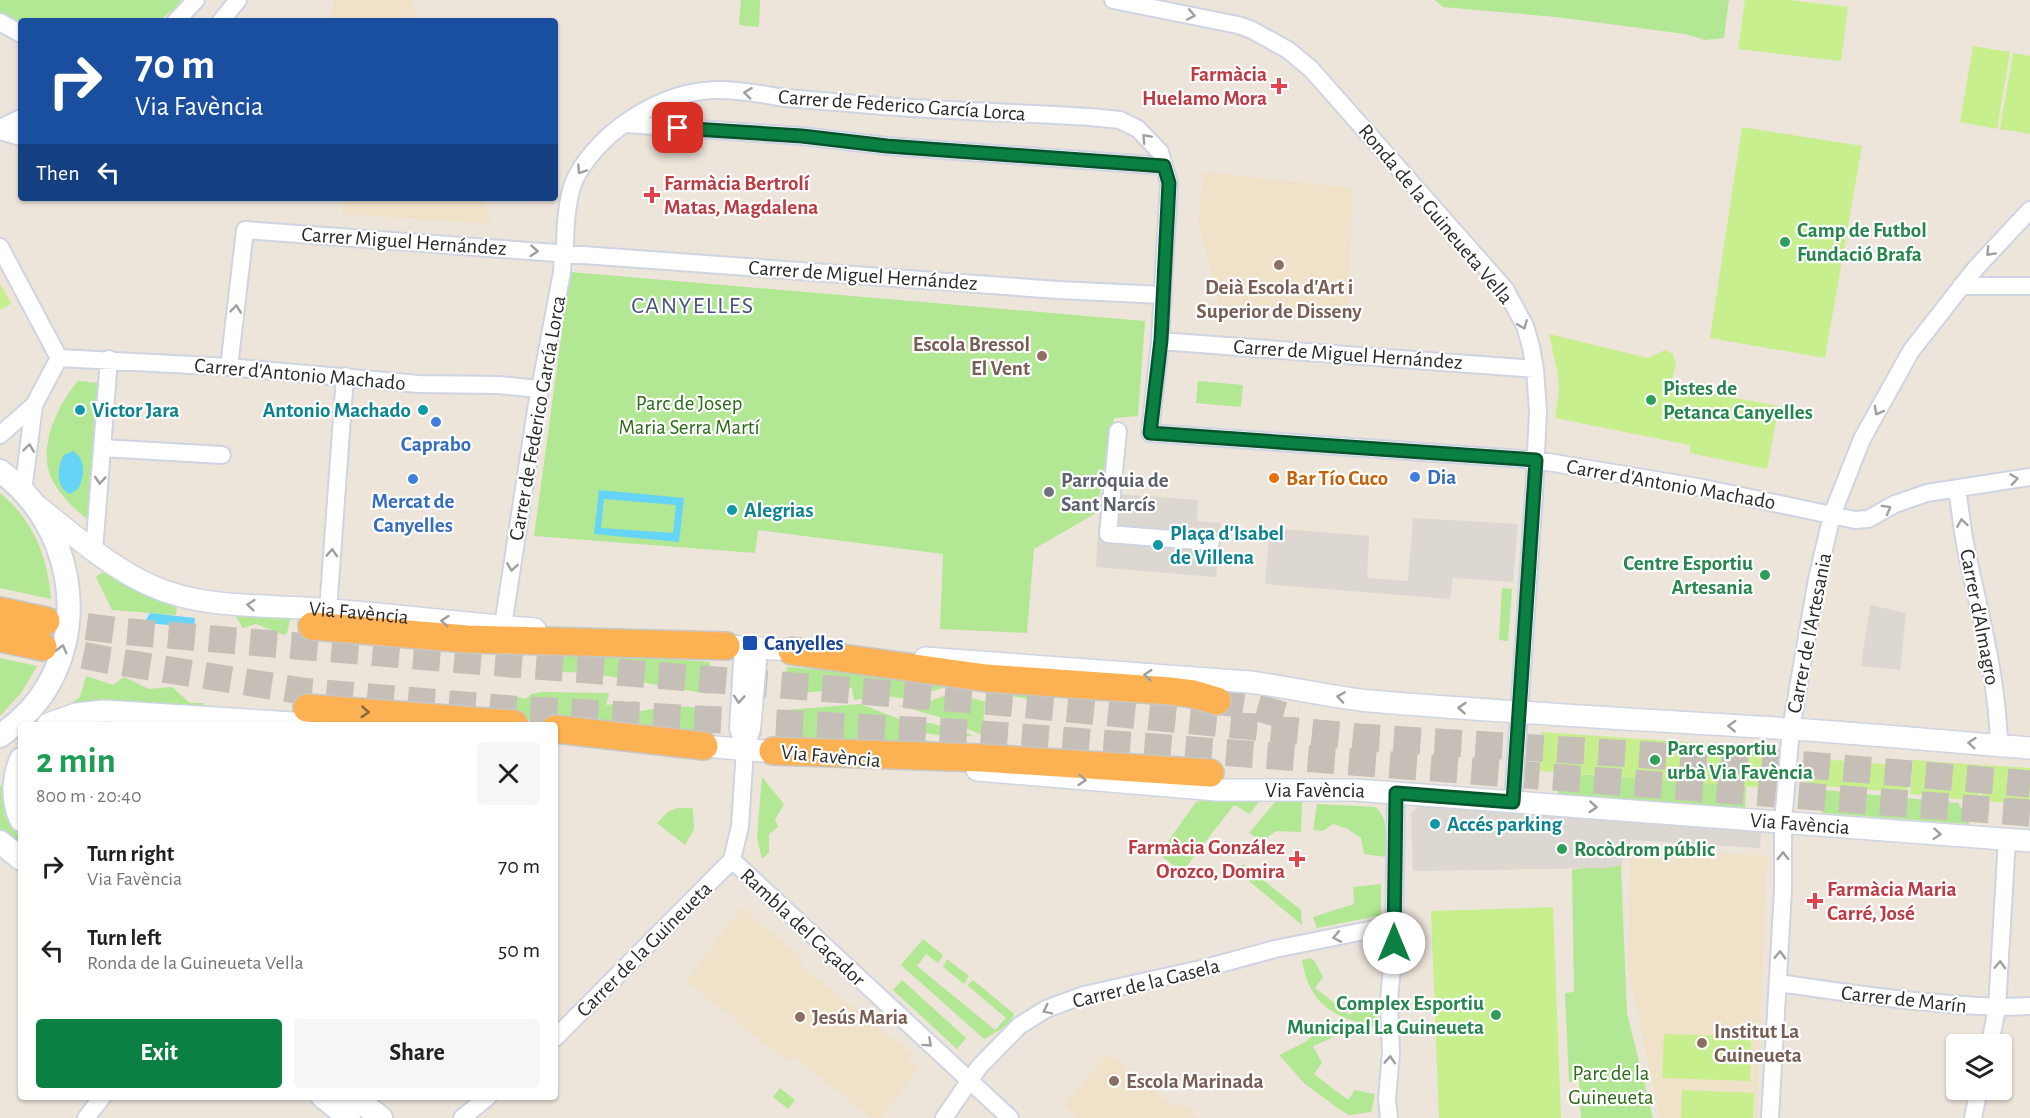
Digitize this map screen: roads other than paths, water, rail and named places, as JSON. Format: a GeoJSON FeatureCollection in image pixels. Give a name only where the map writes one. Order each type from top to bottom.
{"type":"FeatureCollection","features":[{"type":"Feature","properties":{"kind":"highway"},"geometry":{"type":"LineString","coordinates":[[0,611],[44,634],[0,638]]}},
{"type":"Feature","properties":{"kind":"highway"},"geometry":{"type":"LineString","coordinates":[[320,618],[478,639],[743,648]]}},
{"type":"Feature","properties":{"kind":"highway"},"geometry":{"type":"LineString","coordinates":[[792,651],[986,678],[1170,691],[1193,694],[1217,701]]}},
{"type":"Feature","properties":{"kind":"highway"},"geometry":{"type":"LineString","coordinates":[[308,716],[462,722]]}},
{"type":"Feature","properties":{"kind":"highway"},"geometry":{"type":"LineString","coordinates":[[558,729],[704,746]]}},
{"type":"Feature","properties":{"kind":"highway"},"geometry":{"type":"LineString","coordinates":[[773,751],[982,758],[1210,773]]}},
{"type":"Feature","properties":{"kind":"main road"},"geometry":{"type":"LineString","coordinates":[[0,471],[30,498],[56,540],[62,558],[68,594],[67,628],[52,677],[40,698],[19,722]]}},
{"type":"Feature","properties":{"kind":"main road"},"geometry":{"type":"LineString","coordinates":[[34,722],[40,698]]}},
{"type":"Feature","properties":{"kind":"main road"},"geometry":{"type":"LineString","coordinates":[[0,739],[18,722]]}},
{"type":"Feature","properties":{"kind":"main road"},"geometry":{"type":"LineString","coordinates":[[18,767],[14,795],[18,809]]}},
{"type":"Feature","properties":{"kind":"main road"},"geometry":{"type":"LineString","coordinates":[[0,842],[18,857]]}},
{"type":"Feature","properties":{"kind":"main road"},"geometry":{"type":"LineString","coordinates":[[327,1100],[349,1118]]}},
{"type":"Feature","properties":{"kind":"main road"},"geometry":{"type":"LineString","coordinates":[[358,1100],[381,1118]]}},
{"type":"Feature","properties":{"kind":"street"},"geometry":{"type":"LineString","coordinates":[[179,18],[196,0]]}},
{"type":"Feature","properties":{"kind":"street"},"geometry":{"type":"LineString","coordinates":[[223,18],[238,0]]}},
{"type":"Feature","properties":{"kind":"street","name":"Ronda de la Guineueta Vella"},"geometry":{"type":"LineString","coordinates":[[1113,0],[1239,25],[1288,50],[1304,63],[1505,289],[1525,326],[1535,369],[1538,412],[1513,802]]}},
{"type":"Feature","properties":{"kind":"street"},"geometry":{"type":"LineString","coordinates":[[0,22],[18,32]]}},
{"type":"Feature","properties":{"kind":"street","name":"Carrer de Federico García Lorca"},"geometry":{"type":"LineString","coordinates":[[503,626],[540,389],[562,272],[567,213],[576,177],[596,150],[626,124],[650,108],[694,92],[720,90],[890,106],[1090,117],[1120,120],[1138,129],[1160,152],[1169,183],[1161,340],[1150,433]]}},
{"type":"Feature","properties":{"kind":"street"},"geometry":{"type":"LineString","coordinates":[[0,130],[18,120]]}},
{"type":"Feature","properties":{"kind":"street","name":"Carrer de Federico García Lorca"},"geometry":{"type":"LineString","coordinates":[[626,124],[1164,166]]}},
{"type":"Feature","properties":{"kind":"street"},"geometry":{"type":"LineString","coordinates":[[0,130],[18,135]]}},
{"type":"Feature","properties":{"kind":"street","name":"Carrer de l'Artesania"},"geometry":{"type":"LineString","coordinates":[[1770,1118],[1779,983],[1783,822],[1791,729],[1817,579],[1832,515],[1862,439],[1911,351],[1975,269],[2030,210]]}},
{"type":"Feature","properties":{"kind":"street","name":"Carrer Miguel Hernández"},"geometry":{"type":"LineString","coordinates":[[229,367],[245,230],[563,253]]}},
{"type":"Feature","properties":{"kind":"street"},"geometry":{"type":"LineString","coordinates":[[0,247],[59,357],[34,405],[0,435]]}},
{"type":"Feature","properties":{"kind":"street","name":"Carrer de Miguel Hernández"},"geometry":{"type":"LineString","coordinates":[[563,253],[1047,289],[1163,294]]}},
{"type":"Feature","properties":{"kind":"street"},"geometry":{"type":"LineString","coordinates":[[1961,286],[2030,286]]}},
{"type":"Feature","properties":{"kind":"street","name":"Carrer de Miguel Hernández"},"geometry":{"type":"LineString","coordinates":[[1161,340],[1535,369]]}},
{"type":"Feature","properties":{"kind":"street","name":"Carrer d'Antonio Machado"},"geometry":{"type":"LineString","coordinates":[[59,357],[229,367],[419,384],[499,385],[540,389]]}},
{"type":"Feature","properties":{"kind":"street"},"geometry":{"type":"LineString","coordinates":[[94,551],[108,359]]}},
{"type":"Feature","properties":{"kind":"street"},"geometry":{"type":"LineString","coordinates":[[320,618],[345,376]]}},
{"type":"Feature","properties":{"kind":"street"},"geometry":{"type":"LineString","coordinates":[[30,498],[34,405]]}},
{"type":"Feature","properties":{"kind":"street"},"geometry":{"type":"LineString","coordinates":[[1118,431],[1108,534],[1211,542]]}},
{"type":"Feature","properties":{"kind":"street","name":"Carrer d'Antonio Machado"},"geometry":{"type":"LineString","coordinates":[[1150,433],[1536,460],[1693,486],[1855,520],[1868,519],[1895,504],[1927,493],[2030,477]]}},
{"type":"Feature","properties":{"kind":"street"},"geometry":{"type":"LineString","coordinates":[[102,448],[222,455]]}},
{"type":"Feature","properties":{"kind":"street","name":"Carrer d'Almagro"},"geometry":{"type":"LineString","coordinates":[[1957,489],[1968,561],[1998,716],[1999,746]]}},
{"type":"Feature","properties":{"kind":"street","name":"Via Favència"},"geometry":{"type":"LineString","coordinates":[[30,498],[94,551],[130,576],[154,587],[178,595],[320,618],[503,626],[743,648],[988,662],[1249,682],[1368,700],[1520,713],[1791,729],[2030,748]]}},
{"type":"Feature","properties":{"kind":"street"},"geometry":{"type":"LineString","coordinates":[[743,648],[738,728],[745,749]]}},
{"type":"Feature","properties":{"kind":"street"},"geometry":{"type":"LineString","coordinates":[[54,722],[76,714],[104,711],[308,716]]}},
{"type":"Feature","properties":{"kind":"street"},"geometry":{"type":"LineString","coordinates":[[0,739],[18,735]]}},
{"type":"Feature","properties":{"kind":"street","name":"Via Favència"},"geometry":{"type":"LineString","coordinates":[[558,739],[773,751],[1022,775],[1217,790],[1355,790],[2030,841]]}},
{"type":"Feature","properties":{"kind":"street","name":"Rambla del Caçador"},"geometry":{"type":"LineString","coordinates":[[745,749],[740,826],[732,860],[1011,1118]]}},
{"type":"Feature","properties":{"kind":"street"},"geometry":{"type":"LineString","coordinates":[[1389,1118],[1387,1099],[1391,1053],[1389,1001],[1394,925],[1396,793]]}},
{"type":"Feature","properties":{"kind":"street"},"geometry":{"type":"LineString","coordinates":[[1992,1034],[1997,1008],[2007,839]]}},
{"type":"Feature","properties":{"kind":"street","name":"Carrer de la Guineueta"},"geometry":{"type":"LineString","coordinates":[[558,1035],[732,860]]}},
{"type":"Feature","properties":{"kind":"street","name":"Carrer de la Gasela"},"geometry":{"type":"LineString","coordinates":[[944,1118],[969,1080],[1019,1026],[1046,1010],[1084,995],[1205,968],[1275,949],[1394,925]]}},
{"type":"Feature","properties":{"kind":"street","name":"Carrer de Marín"},"geometry":{"type":"LineString","coordinates":[[1779,983],[1851,995],[1997,1008],[2030,1006]]}},
{"type":"Feature","properties":{"kind":"street"},"geometry":{"type":"LineString","coordinates":[[86,1118],[100,1100]]}},
{"type":"Feature","properties":{"kind":"street"},"geometry":{"type":"LineString","coordinates":[[462,1118],[484,1100]]}},
{"type":"Feature","properties":{"kind":"street"},"geometry":{"type":"LineString","coordinates":[[1973,1118],[1977,1100]]}},
{"type":"Feature","properties":{"kind":"water"},"geometry":{"type":"Polygon","coordinates":[[[73,451],[82,463],[83,474],[78,489],[70,494],[62,487],[59,471],[64,455],[73,451]]]}},
{"type":"Feature","properties":{"kind":"water"},"geometry":{"type":"Polygon","coordinates":[[[599,490],[684,498],[679,542],[594,534],[599,490]],[[604,499],[601,528],[673,533],[676,505],[604,499]]]}},
{"type":"Feature","properties":{"kind":"water"},"geometry":{"type":"Polygon","coordinates":[[[150,613],[195,618],[194,627],[144,623],[150,613]]]}},
{"type":"Feature","properties":{"kind":"tunnel"},"geometry":{"type":"LineString","coordinates":[[46,621],[119,631],[986,701],[1359,737],[1807,765],[2030,784]]}},
{"type":"Feature","properties":{"kind":"tunnel"},"geometry":{"type":"LineString","coordinates":[[43,647],[107,660],[302,691],[511,709],[968,733],[2030,813]]}},
{"type":"Feature","properties":{"kind":"tunnel"},"geometry":{"type":"LineString","coordinates":[[1217,701],[1255,707],[1297,719]]}},
{"type":"Feature","properties":{"kind":"place","name":"Farmàcia Huelamo Mora"},"geometry":{"type":"Point","coordinates":[1279,86]}},
{"type":"Feature","properties":{"kind":"place","name":"Farmàcia Bertrolí Matas, Magdalena"},"geometry":{"type":"Point","coordinates":[652,195]}},
{"type":"Feature","properties":{"kind":"place","name":"Camp de Futbol Fundació Brafa"},"geometry":{"type":"Point","coordinates":[1785,242]}},
{"type":"Feature","properties":{"kind":"place","name":"Deià Escola d'Art i Superior de Disseny"},"geometry":{"type":"Point","coordinates":[1279,265]}},
{"type":"Feature","properties":{"kind":"place","name":"Escola Bressol El Vent"},"geometry":{"type":"Point","coordinates":[1042,356]}},
{"type":"Feature","properties":{"kind":"place","name":"Pistes de Petanca Canyelles"},"geometry":{"type":"Point","coordinates":[1651,400]}},
{"type":"Feature","properties":{"kind":"place","name":"Victor Jara"},"geometry":{"type":"Point","coordinates":[80,410]}},
{"type":"Feature","properties":{"kind":"place","name":"Antonio Machado"},"geometry":{"type":"Point","coordinates":[423,410]}},
{"type":"Feature","properties":{"kind":"place","name":"Caprabo"},"geometry":{"type":"Point","coordinates":[436,422]}},
{"type":"Feature","properties":{"kind":"place","name":"Dia"},"geometry":{"type":"Point","coordinates":[1415,477]}},
{"type":"Feature","properties":{"kind":"place","name":"Bar Tío Cuco"},"geometry":{"type":"Point","coordinates":[1274,478]}},
{"type":"Feature","properties":{"kind":"place","name":"Mercat de Canyelles"},"geometry":{"type":"Point","coordinates":[413,479]}},
{"type":"Feature","properties":{"kind":"place","name":"Parròquia de Sant Narcís"},"geometry":{"type":"Point","coordinates":[1049,492]}},
{"type":"Feature","properties":{"kind":"place","name":"Alegrias"},"geometry":{"type":"Point","coordinates":[732,510]}},
{"type":"Feature","properties":{"kind":"place","name":"Plaça d'Isabel de Villena"},"geometry":{"type":"Point","coordinates":[1158,545]}},
{"type":"Feature","properties":{"kind":"place","name":"Centre Esportiu Artesania"},"geometry":{"type":"Point","coordinates":[1765,575]}},
{"type":"Feature","properties":{"kind":"place","name":"Canyelles"},"geometry":{"type":"Point","coordinates":[750,643]}},
{"type":"Feature","properties":{"kind":"place","name":"Parc esportiu urbà Via Favència"},"geometry":{"type":"Point","coordinates":[1655,760]}},
{"type":"Feature","properties":{"kind":"place","name":"Accés parking"},"geometry":{"type":"Point","coordinates":[1435,824]}},
{"type":"Feature","properties":{"kind":"place","name":"Rocòdrom públic"},"geometry":{"type":"Point","coordinates":[1562,849]}},
{"type":"Feature","properties":{"kind":"place","name":"Farmàcia González Orozco, Domira"},"geometry":{"type":"Point","coordinates":[1297,859]}},
{"type":"Feature","properties":{"kind":"place","name":"Farmàcia Maria Carré, José"},"geometry":{"type":"Point","coordinates":[1815,901]}},
{"type":"Feature","properties":{"kind":"place","name":"Complex Esportiu Municipal La Guineueta"},"geometry":{"type":"Point","coordinates":[1496,1015]}},
{"type":"Feature","properties":{"kind":"place","name":"Jesús Maria"},"geometry":{"type":"Point","coordinates":[800,1017]}},
{"type":"Feature","properties":{"kind":"place","name":"Institut La Guineueta"},"geometry":{"type":"Point","coordinates":[1702,1043]}},
{"type":"Feature","properties":{"kind":"place","name":"Escola Marinada"},"geometry":{"type":"Point","coordinates":[1114,1081]}},
{"type":"Feature","properties":{"kind":"district","name":"CANYELLES"},"geometry":{"type":"Point","coordinates":[693,305]}},
{"type":"Feature","properties":{"kind":"park label","name":"Parc de Josep Maria Serra Martí"},"geometry":{"type":"Point","coordinates":[689,415]}},
{"type":"Feature","properties":{"kind":"park label","name":"Parc de la Guineueta"},"geometry":{"type":"Point","coordinates":[1611,1085]}}]}
